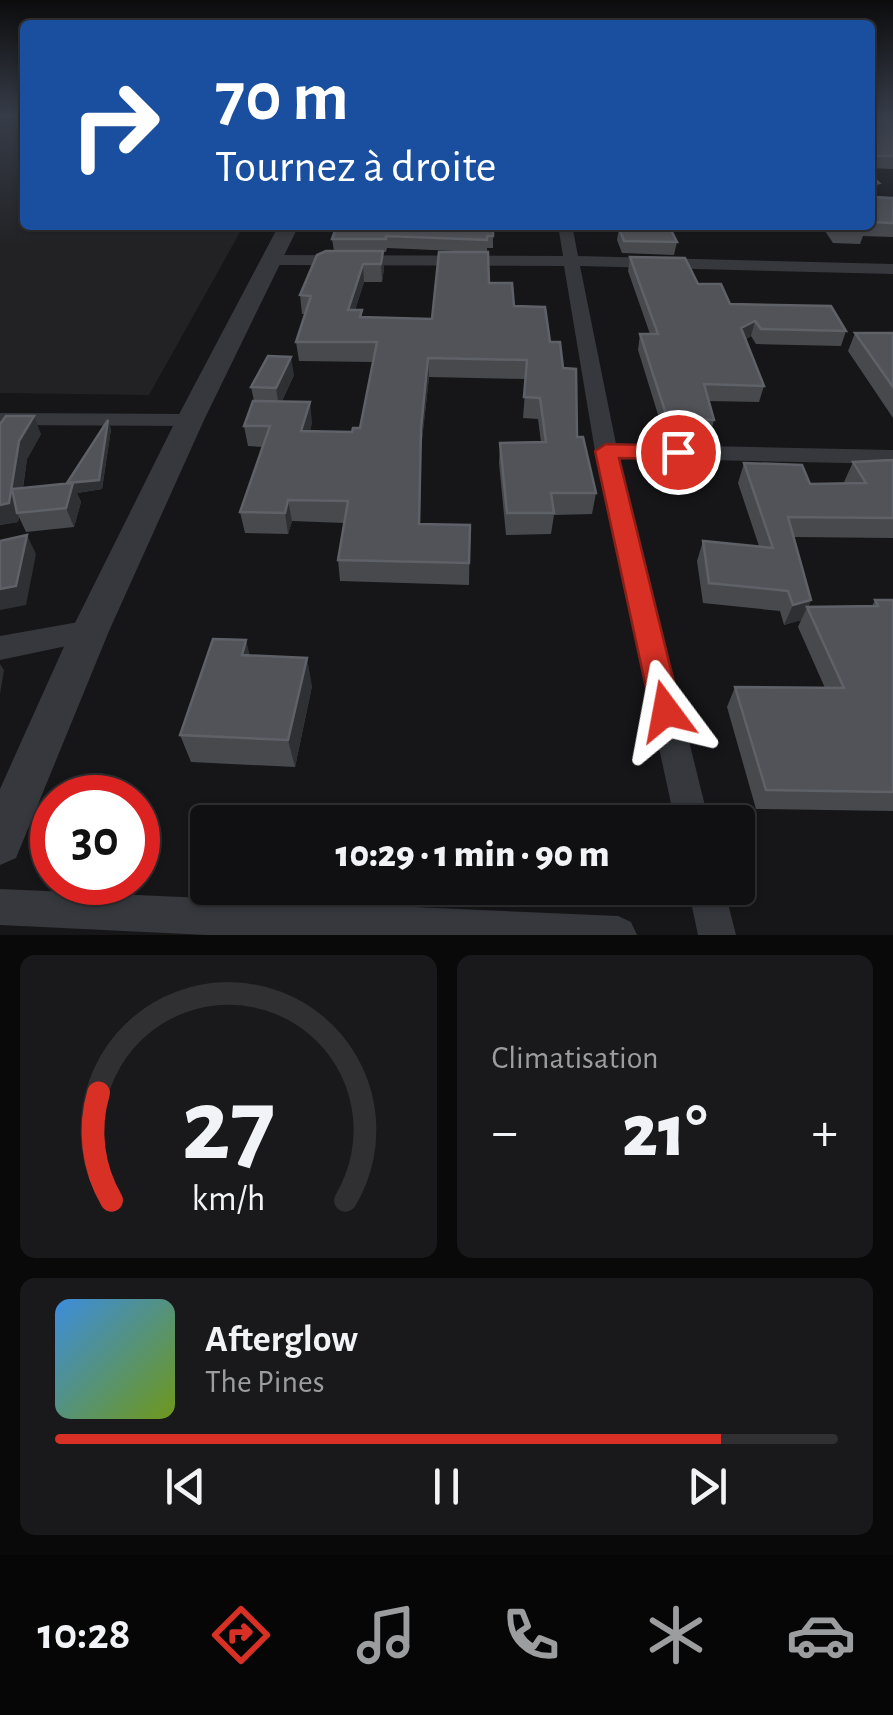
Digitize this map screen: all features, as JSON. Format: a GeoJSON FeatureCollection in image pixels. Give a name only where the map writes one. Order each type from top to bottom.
{"type":"FeatureCollection","features":[{"type":"Feature","properties":{"kind":"street"},"geometry":{"type":"LineString","coordinates":[[0,842],[90,631],[286,230]]}},
{"type":"Feature","properties":{"kind":"street"},"geometry":{"type":"LineString","coordinates":[[566,230],[606,451],[688,805]]}},
{"type":"Feature","properties":{"kind":"street"},"geometry":{"type":"LineString","coordinates":[[273,260],[572,261],[893,269]]}},
{"type":"Feature","properties":{"kind":"street"},"geometry":{"type":"LineString","coordinates":[[0,419],[190,420]]}},
{"type":"Feature","properties":{"kind":"street"},"geometry":{"type":"LineString","coordinates":[[606,451],[893,457]]}},
{"type":"Feature","properties":{"kind":"street"},"geometry":{"type":"LineString","coordinates":[[0,648],[90,631]]}},
{"type":"Feature","properties":{"kind":"street"},"geometry":{"type":"LineString","coordinates":[[710,905],[718,935]]}},
{"type":"Feature","properties":{"kind":"street"},"geometry":{"type":"LineString","coordinates":[[0,907],[618,935]]}},
{"type":"Feature","properties":{"kind":"shaded area"},"geometry":{"type":"Polygon","coordinates":[[[0,159],[20,159],[20,230],[241,230],[149,395],[0,393],[0,159]]]}},
{"type":"Feature","properties":{"kind":"building"},"geometry":{"type":"Polygon","coordinates":[[[875,197],[893,198],[893,223],[875,222],[875,197]]]}},
{"type":"Feature","properties":{"kind":"building"},"geometry":{"type":"Polygon","coordinates":[[[335,230],[493,230],[493,236],[487,236],[487,240],[386,236],[332,239],[335,230]]]}},
{"type":"Feature","properties":{"kind":"building"},"geometry":{"type":"Polygon","coordinates":[[[620,230],[671,230],[677,242],[624,241],[620,230]]]}},
{"type":"Feature","properties":{"kind":"building"},"geometry":{"type":"Polygon","coordinates":[[[326,251],[383,251],[381,264],[363,264],[348,310],[362,310],[360,317],[432,319],[439,252],[488,252],[489,283],[512,283],[514,306],[545,307],[550,342],[560,342],[563,368],[576,369],[577,437],[583,437],[596,493],[551,493],[554,513],[507,513],[500,443],[546,442],[540,398],[524,397],[527,360],[428,358],[421,429],[419,524],[470,525],[469,563],[338,560],[348,501],[288,500],[285,513],[240,512],[270,426],[244,426],[253,401],[310,402],[301,431],[352,432],[353,428],[360,428],[377,342],[296,342],[311,296],[300,295],[317,255],[326,251]]]}},
{"type":"Feature","properties":{"kind":"building"},"geometry":{"type":"Polygon","coordinates":[[[630,257],[685,258],[698,284],[721,284],[730,304],[831,306],[846,331],[761,329],[755,321],[741,328],[764,386],[704,384],[714,420],[667,417],[640,334],[658,334],[630,257]]]}},
{"type":"Feature","properties":{"kind":"building"},"geometry":{"type":"Polygon","coordinates":[[[855,333],[893,333],[893,387],[855,333]]]}},
{"type":"Feature","properties":{"kind":"building"},"geometry":{"type":"Polygon","coordinates":[[[268,356],[291,357],[276,388],[251,387],[268,356]]]}},
{"type":"Feature","properties":{"kind":"building"},"geometry":{"type":"Polygon","coordinates":[[[6,416],[34,416],[19,441],[9,503],[0,505],[0,424],[6,416]]]}},
{"type":"Feature","properties":{"kind":"building"},"geometry":{"type":"Polygon","coordinates":[[[108,420],[99,480],[67,483],[108,420]]]}},
{"type":"Feature","properties":{"kind":"building"},"geometry":{"type":"Polygon","coordinates":[[[893,460],[893,518],[788,517],[811,600],[793,605],[788,591],[709,583],[703,541],[773,548],[744,463],[802,465],[810,484],[866,483],[853,462],[893,460]]]}},
{"type":"Feature","properties":{"kind":"building"},"geometry":{"type":"Polygon","coordinates":[[[73,483],[66,508],[17,513],[12,489],[73,483]]]}},
{"type":"Feature","properties":{"kind":"building"},"geometry":{"type":"Polygon","coordinates":[[[27,535],[16,586],[0,589],[0,541],[27,535]]]}},
{"type":"Feature","properties":{"kind":"building"},"geometry":{"type":"Polygon","coordinates":[[[875,600],[893,600],[893,792],[766,790],[735,687],[844,688],[807,607],[878,606],[875,600]]]}},
{"type":"Feature","properties":{"kind":"building"},"geometry":{"type":"Polygon","coordinates":[[[213,639],[246,640],[242,655],[307,658],[288,740],[180,735],[213,639]]]}},
{"type":"Feature","properties":{"kind":"route"},"geometry":{"type":"LineString","coordinates":[[666,711],[606,451],[678,452]]}}]}
